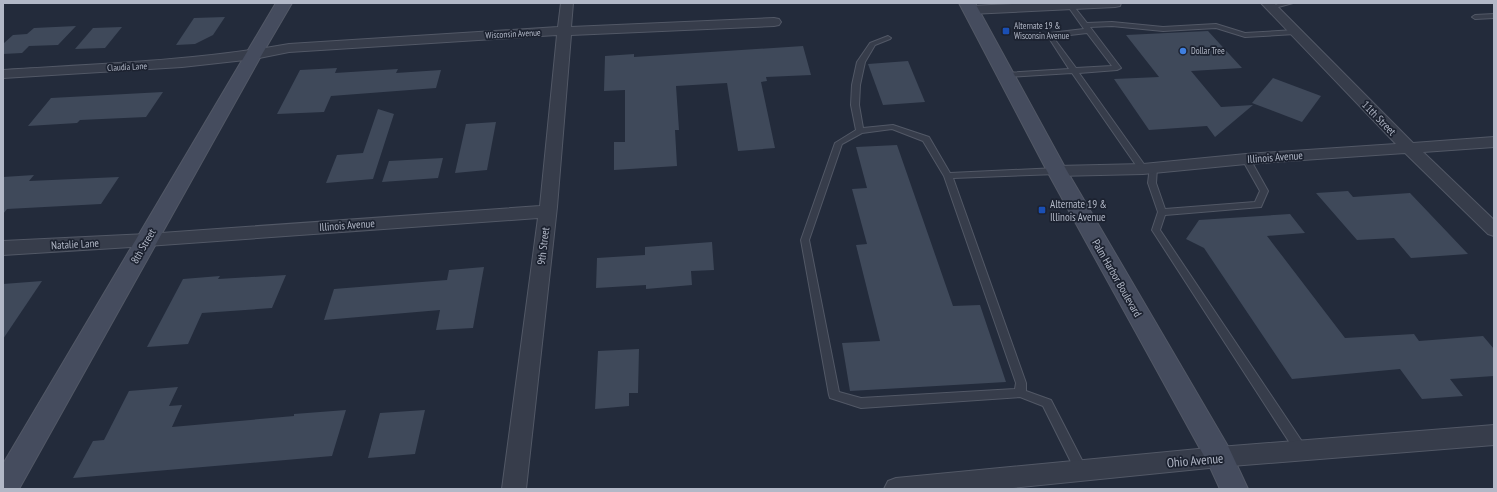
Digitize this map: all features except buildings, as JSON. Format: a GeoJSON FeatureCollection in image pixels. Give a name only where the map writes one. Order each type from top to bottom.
{"type":"FeatureCollection","features":[{"type":"Feature","properties":{"kind":"street","name":"8th Street"},"geometry":{"type":"LineString","coordinates":[[4,489],[252,56],[284,3]]}},
{"type":"Feature","properties":{"kind":"street","name":"9th Street"},"geometry":{"type":"LineString","coordinates":[[514,489],[547,211],[563,31],[567,3]]}},
{"type":"Feature","properties":{"kind":"street"},"geometry":{"type":"LineString","coordinates":[[969,6],[1115,3]]}},
{"type":"Feature","properties":{"kind":"street","name":"11th Street"},"geometry":{"type":"LineString","coordinates":[[1269,5],[1408,147],[1494,230]]}},
{"type":"Feature","properties":{"kind":"street","name":"Palm Harbor Boulevard"},"geometry":{"type":"LineString","coordinates":[[969,6],[1057,171],[1219,458],[1234,489]]}},
{"type":"Feature","properties":{"kind":"street","name":"Wisconsin Avenue"},"geometry":{"type":"LineString","coordinates":[[252,56],[289,48],[563,31],[774,22]]}},
{"type":"Feature","properties":{"kind":"street","name":"Claudia Lane"},"geometry":{"type":"LineString","coordinates":[[3,74],[206,62],[252,56]]}},
{"type":"Feature","properties":{"kind":"street","name":"Illinois Avenue"},"geometry":{"type":"LineString","coordinates":[[1057,171],[1148,168],[1408,147],[1494,142]]}},
{"type":"Feature","properties":{"kind":"street","name":"Illinois Avenue"},"geometry":{"type":"LineString","coordinates":[[147,240],[547,211]]}},
{"type":"Feature","properties":{"kind":"street","name":"Natalie Lane"},"geometry":{"type":"LineString","coordinates":[[3,248],[147,240]]}},
{"type":"Feature","properties":{"kind":"street","name":"Ohio Avenue"},"geometry":{"type":"LineString","coordinates":[[896,489],[1020,483],[1082,471],[1494,435]]}},
{"type":"Feature","properties":{"kind":"lane"},"geometry":{"type":"LineString","coordinates":[[1269,5],[1290,3]]}},
{"type":"Feature","properties":{"kind":"lane"},"geometry":{"type":"LineString","coordinates":[[1006,75],[1117,68],[1070,5]]}},
{"type":"Feature","properties":{"kind":"lane"},"geometry":{"type":"LineString","coordinates":[[1475,17],[1494,16]]}},
{"type":"Feature","properties":{"kind":"lane"},"geometry":{"type":"LineString","coordinates":[[1295,32],[1245,35],[1216,26],[1162,29],[1112,24],[1087,27],[1086,31],[1050,35],[1050,37],[1148,168],[1162,212],[1156,230],[1301,451]]}},
{"type":"Feature","properties":{"kind":"lane"},"geometry":{"type":"LineString","coordinates":[[860,131],[854,106],[856,85],[861,62],[872,44],[888,38]]}},
{"type":"Feature","properties":{"kind":"lane"},"geometry":{"type":"LineString","coordinates":[[1020,393],[1021,382],[948,176],[926,139],[893,127],[860,131],[839,143],[805,240],[834,395],[861,403],[1020,393],[1047,403],[1082,471]]}},
{"type":"Feature","properties":{"kind":"lane"},"geometry":{"type":"LineString","coordinates":[[1162,212],[1258,205],[1264,191],[1246,160]]}},
{"type":"Feature","properties":{"kind":"lane"},"geometry":{"type":"LineString","coordinates":[[948,176],[1057,171]]}},
{"type":"Feature","properties":{"kind":"place","name":"Alternate 19 & Wisconsin Avenue"},"geometry":{"type":"Point","coordinates":[1006,31]}},
{"type":"Feature","properties":{"kind":"place","name":"Dollar Tree"},"geometry":{"type":"Point","coordinates":[1183,51]}},
{"type":"Feature","properties":{"kind":"place","name":"Alternate 19 & Illinois Avenue"},"geometry":{"type":"Point","coordinates":[1042,210]}}]}
